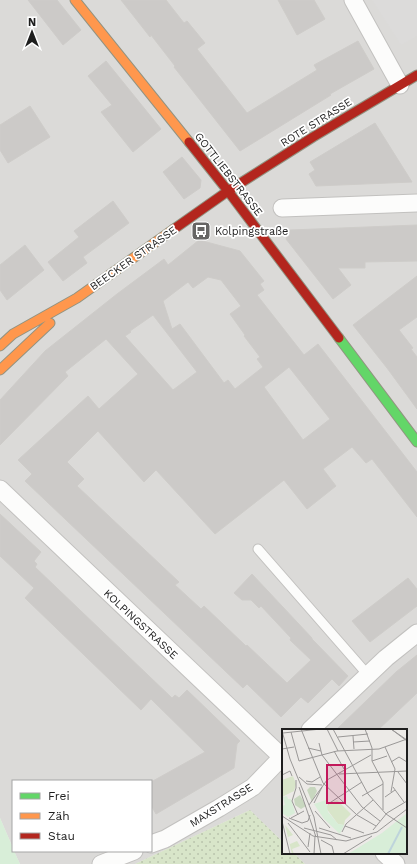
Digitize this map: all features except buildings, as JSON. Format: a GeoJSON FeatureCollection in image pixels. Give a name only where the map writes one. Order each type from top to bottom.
{"type":"FeatureCollection","features":[{"type":"Feature","properties":{"kind":"street","name":"GOTTLIEBSTRASSE"},"geometry":{"type":"LineString","coordinates":[[75,0],[228,191],[417,442]]}},
{"type":"Feature","properties":{"kind":"street"},"geometry":{"type":"LineString","coordinates":[[353,0],[400,85]]}},
{"type":"Feature","properties":{"kind":"street","name":"ROTE STRASSE"},"geometry":{"type":"LineString","coordinates":[[228,191],[313,137],[417,75]]}},
{"type":"Feature","properties":{"kind":"street","name":"BEECKER STRASSE"},"geometry":{"type":"LineString","coordinates":[[0,346],[13,334],[77,298],[228,191]]}},
{"type":"Feature","properties":{"kind":"street"},"geometry":{"type":"LineString","coordinates":[[282,208],[417,203]]}},
{"type":"Feature","properties":{"kind":"street","name":"BEECKER STRASSE"},"geometry":{"type":"LineString","coordinates":[[0,370],[77,298]]}},
{"type":"Feature","properties":{"kind":"street","name":"KOLPINGSTRASSE"},"geometry":{"type":"LineString","coordinates":[[0,489],[282,756]]}},
{"type":"Feature","properties":{"kind":"street"},"geometry":{"type":"LineString","coordinates":[[311,729],[386,658],[417,633]]}},
{"type":"Feature","properties":{"kind":"street","name":"MAXSTRASSE"},"geometry":{"type":"LineString","coordinates":[[152,844],[219,808],[252,787],[282,758]]}},
{"type":"Feature","properties":{"kind":"street"},"geometry":{"type":"LineString","coordinates":[[101,864],[131,852]]}},
{"type":"Feature","properties":{"kind":"street"},"geometry":{"type":"LineString","coordinates":[[385,854],[396,864]]}},
{"type":"Feature","properties":{"kind":"lane"},"geometry":{"type":"LineString","coordinates":[[258,549],[368,676]]}},
{"type":"Feature","properties":{"kind":"shaded area"},"geometry":{"type":"Polygon","coordinates":[[[0,0],[417,0],[417,864],[305,864],[295,854],[407,854],[407,729],[282,729],[282,841],[250,810],[135,864],[20,864],[14,852],[152,852],[152,780],[12,780],[12,846],[0,818],[0,0]]]}},
{"type":"Feature","properties":{"kind":"shaded area"},"geometry":{"type":"Polygon","coordinates":[[[372,0],[417,0],[417,36],[401,45],[372,0]]]}},
{"type":"Feature","properties":{"kind":"green space"},"geometry":{"type":"Polygon","coordinates":[[[250,810],[282,841],[282,854],[295,854],[305,864],[135,864],[250,810]]]}},
{"type":"Feature","properties":{"kind":"green space"},"geometry":{"type":"Polygon","coordinates":[[[0,818],[12,846],[12,852],[14,852],[20,864],[0,864],[0,818]]]}},
{"type":"Feature","properties":{"kind":"traffic: fast"},"geometry":{"type":"LineString","coordinates":[[339,338],[417,442]]}},
{"type":"Feature","properties":{"kind":"traffic: slow"},"geometry":{"type":"LineString","coordinates":[[75,0],[189,142]]}},
{"type":"Feature","properties":{"kind":"traffic: slow"},"geometry":{"type":"LineString","coordinates":[[0,346],[13,334],[77,298],[174,229]]}},
{"type":"Feature","properties":{"kind":"traffic: slow"},"geometry":{"type":"LineString","coordinates":[[0,370],[50,323]]}},
{"type":"Feature","properties":{"kind":"traffic: jam"},"geometry":{"type":"LineString","coordinates":[[174,229],[228,191],[313,137],[417,75]]}},
{"type":"Feature","properties":{"kind":"traffic: jam"},"geometry":{"type":"LineString","coordinates":[[189,142],[339,338]]}},
{"type":"Feature","properties":{"kind":"place","name":"Kolpingstraße"},"geometry":{"type":"Point","coordinates":[201,231]}}]}
